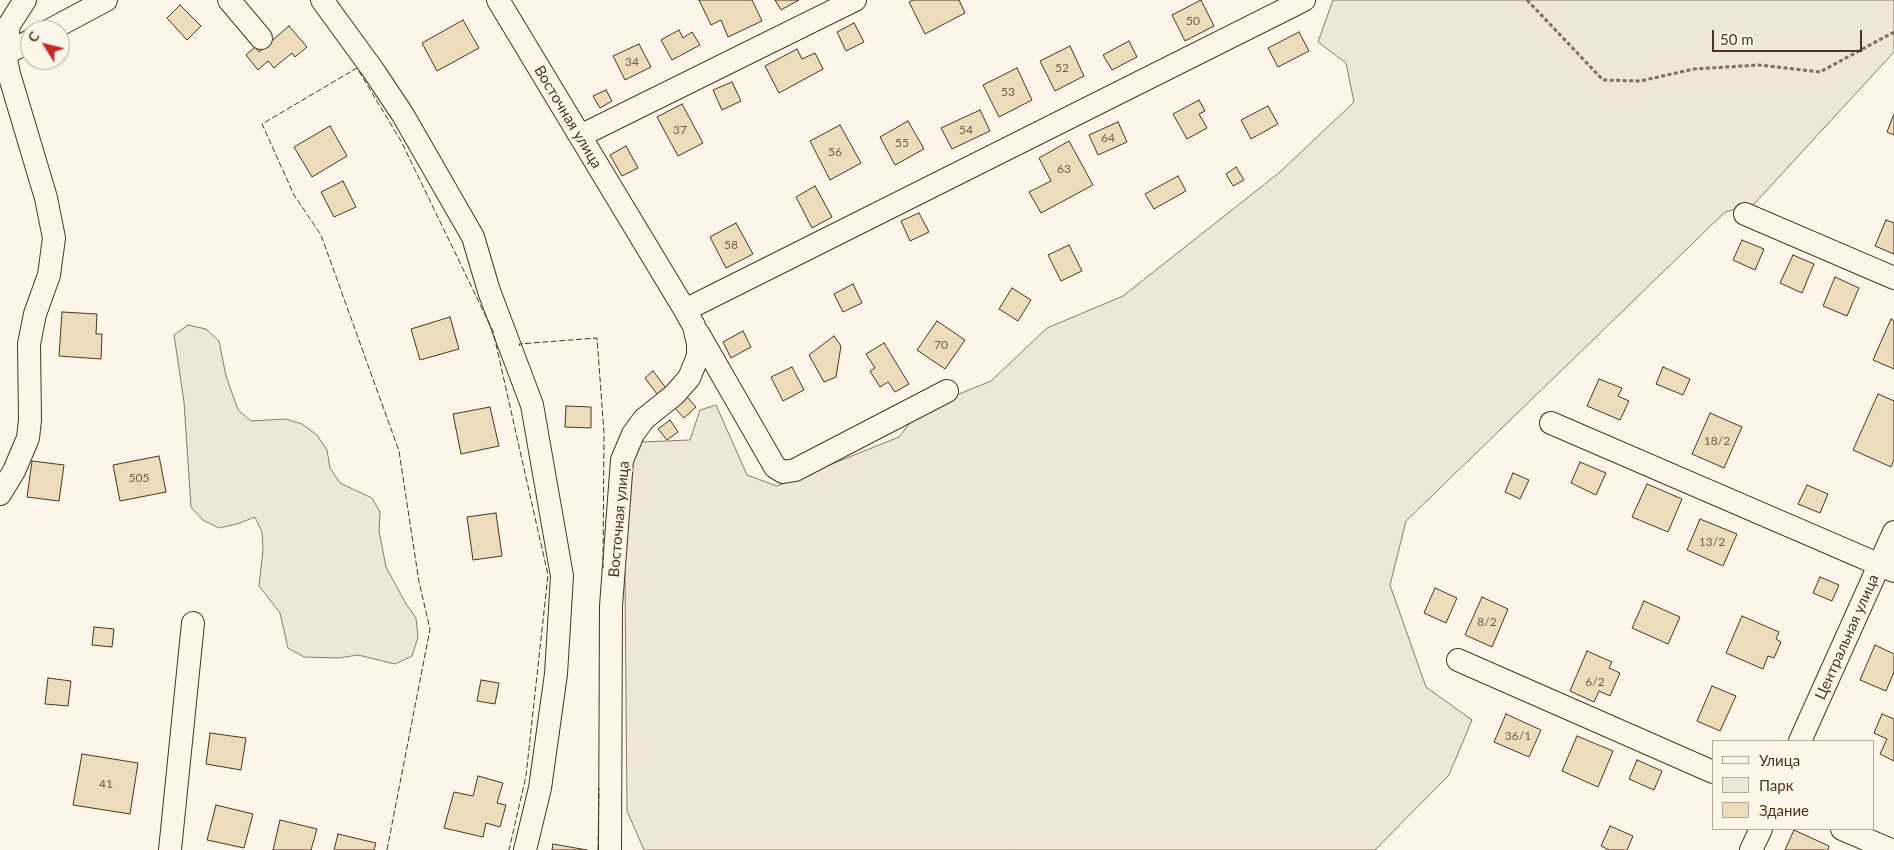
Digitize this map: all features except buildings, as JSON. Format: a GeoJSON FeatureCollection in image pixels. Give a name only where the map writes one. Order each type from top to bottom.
{"type":"FeatureCollection","features":[{"type":"Feature","properties":{"kind":"street"},"geometry":{"type":"LineString","coordinates":[[0,494],[14,471],[28,438],[30,420],[28,357],[30,336],[35,314],[49,275],[54,238],[46,198],[9,74],[5,54],[9,24],[25,0]]}},
{"type":"Feature","properties":{"kind":"street"},"geometry":{"type":"LineString","coordinates":[[69,20],[106,0]]}},
{"type":"Feature","properties":{"kind":"street"},"geometry":{"type":"LineString","coordinates":[[229,0],[261,38]]}},
{"type":"Feature","properties":{"kind":"street"},"geometry":{"type":"LineString","coordinates":[[322,0],[403,115],[472,237],[489,291],[532,405],[562,576],[554,684],[540,788],[525,850]]}},
{"type":"Feature","properties":{"kind":"street","name":"Восточная улица"},"geometry":{"type":"LineString","coordinates":[[498,0],[690,318],[698,356],[689,378],[674,395],[644,419],[633,434],[622,460],[611,606],[610,850]]}},
{"type":"Feature","properties":{"kind":"street"},"geometry":{"type":"LineString","coordinates":[[580,136],[855,0]]}},
{"type":"Feature","properties":{"kind":"street"},"geometry":{"type":"LineString","coordinates":[[947,391],[795,470],[783,472],[774,467],[690,318],[1304,0]]}},
{"type":"Feature","properties":{"kind":"street"},"geometry":{"type":"LineString","coordinates":[[5,54],[20,46]]}},
{"type":"Feature","properties":{"kind":"street"},"geometry":{"type":"LineString","coordinates":[[1745,214],[1894,278]]}},
{"type":"Feature","properties":{"kind":"street"},"geometry":{"type":"LineString","coordinates":[[1551,423],[1887,568]]}},
{"type":"Feature","properties":{"kind":"street","name":"Центральная улица"},"geometry":{"type":"LineString","coordinates":[[1801,740],[1887,568],[1894,532]]}},
{"type":"Feature","properties":{"kind":"street"},"geometry":{"type":"LineString","coordinates":[[170,850],[193,623]]}},
{"type":"Feature","properties":{"kind":"street"},"geometry":{"type":"LineString","coordinates":[[1458,660],[1712,772]]}},
{"type":"Feature","properties":{"kind":"street"},"geometry":{"type":"LineString","coordinates":[[1751,850],[1761,830]]}},
{"type":"Feature","properties":{"kind":"street"},"geometry":{"type":"LineString","coordinates":[[1844,830],[1891,850]]}},
{"type":"Feature","properties":{"kind":"path"},"geometry":{"type":"LineString","coordinates":[[1527,0],[1603,80],[1640,81],[1694,69],[1759,65],[1820,72],[1894,32]]}},
{"type":"Feature","properties":{"kind":"green space"},"geometry":{"type":"Polygon","coordinates":[[[1333,0],[1894,0],[1894,52],[1754,204],[1725,212],[1406,521],[1390,585],[1426,687],[1472,720],[1449,775],[1375,850],[644,850],[627,811],[624,470],[641,442],[690,440],[700,410],[716,405],[747,475],[777,486],[899,437],[920,410],[991,381],[1047,328],[1123,296],[1280,172],[1354,102],[1346,63],[1318,42],[1333,0]]]}},
{"type":"Feature","properties":{"kind":"green space"},"geometry":{"type":"Polygon","coordinates":[[[188,325],[206,329],[219,341],[226,376],[238,410],[251,421],[286,419],[302,424],[317,435],[327,450],[330,468],[340,483],[372,498],[380,512],[379,531],[386,567],[406,604],[416,618],[418,637],[412,656],[395,664],[358,655],[339,658],[304,657],[288,648],[280,613],[259,586],[263,550],[262,532],[255,517],[219,528],[203,520],[191,507],[184,402],[174,335],[188,325]]]}},
{"type":"Feature","properties":{"kind":"fence"},"geometry":{"type":"LineString","coordinates":[[387,850],[430,629],[419,582],[399,451],[321,235],[294,195],[262,124],[357,68],[401,141],[493,331],[548,575],[526,776],[509,850]]}},
{"type":"Feature","properties":{"kind":"fence"},"geometry":{"type":"LineString","coordinates":[[520,346],[519,344],[597,338],[604,433],[603,568]]}},
{"type":"Feature","properties":{"kind":"fence"},"geometry":{"type":"LineString","coordinates":[[598,850],[599,788]]}}]}
